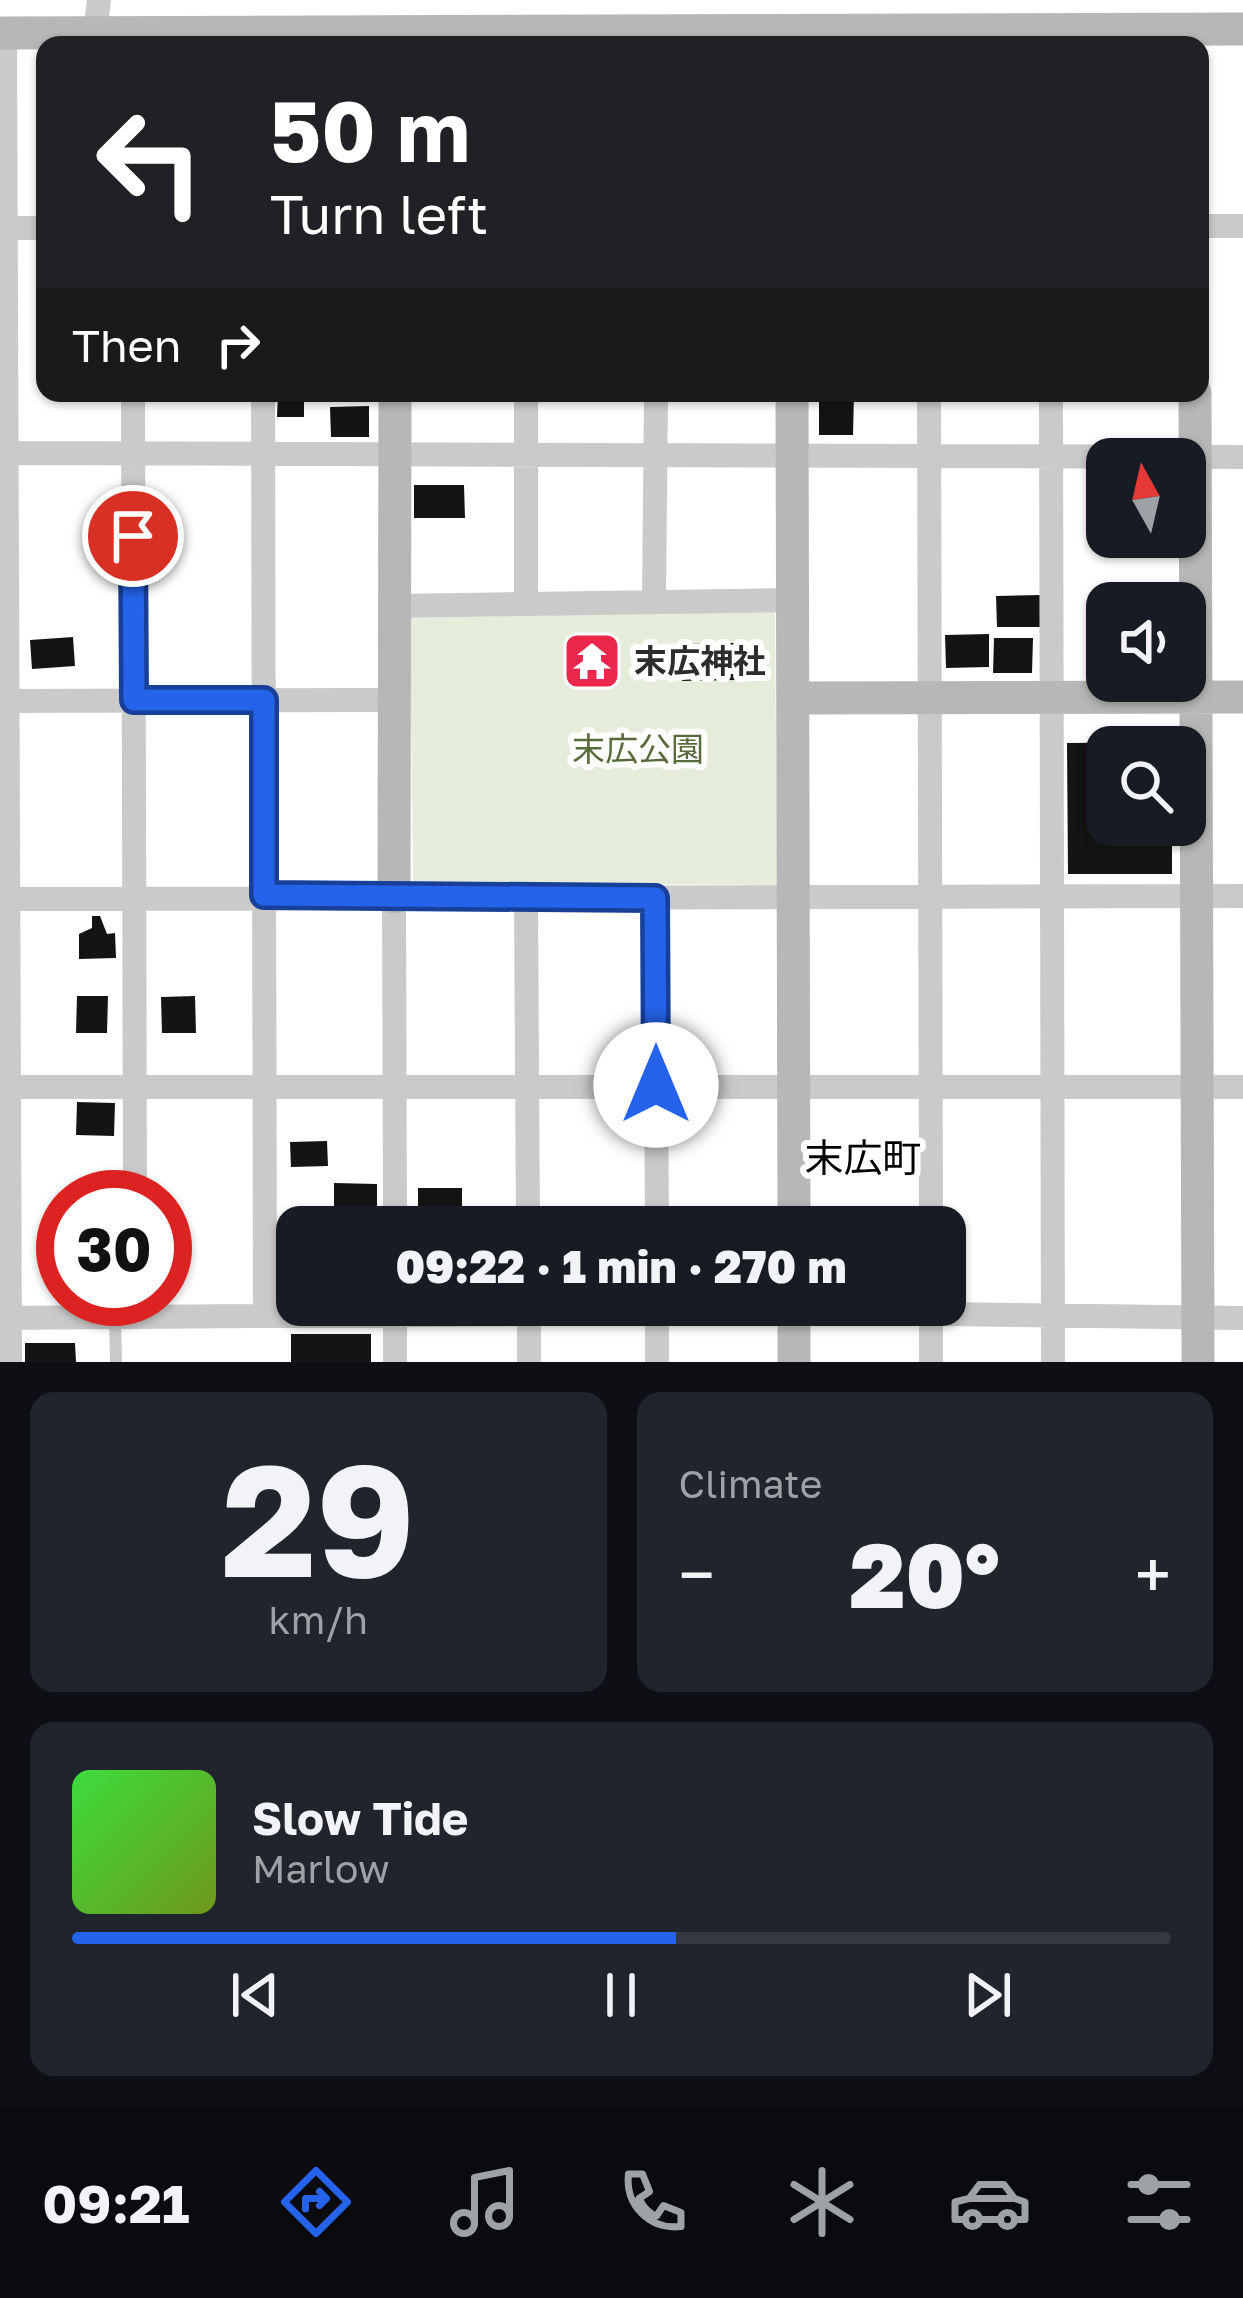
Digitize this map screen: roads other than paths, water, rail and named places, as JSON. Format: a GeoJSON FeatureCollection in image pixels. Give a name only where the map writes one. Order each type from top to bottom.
{"type":"FeatureCollection","features":[{"type":"Feature","properties":{"kind":"street"},"geometry":{"type":"LineString","coordinates":[[10,1362],[5,1318],[2,33],[96,16],[128,36]]}},
{"type":"Feature","properties":{"kind":"street"},"geometry":{"type":"LineString","coordinates":[[677,36],[792,25],[906,36]]}},
{"type":"Feature","properties":{"kind":"street"},"geometry":{"type":"LineString","coordinates":[[1203,36],[1243,29]]}},
{"type":"Feature","properties":{"kind":"street"},"geometry":{"type":"LineString","coordinates":[[1209,226],[1243,226]]}},
{"type":"Feature","properties":{"kind":"street"},"geometry":{"type":"LineString","coordinates":[[3,228],[36,228]]}},
{"type":"Feature","properties":{"kind":"street"},"geometry":{"type":"LineString","coordinates":[[133,402],[136,1170]]}},
{"type":"Feature","properties":{"kind":"street"},"geometry":{"type":"LineString","coordinates":[[263,402],[265,1315]]}},
{"type":"Feature","properties":{"kind":"street"},"geometry":{"type":"LineString","coordinates":[[395,402],[395,1206]]}},
{"type":"Feature","properties":{"kind":"street"},"geometry":{"type":"LineString","coordinates":[[526,402],[526,602]]}},
{"type":"Feature","properties":{"kind":"street"},"geometry":{"type":"LineString","coordinates":[[654,602],[656,402]]}},
{"type":"Feature","properties":{"kind":"street"},"geometry":{"type":"LineString","coordinates":[[792,402],[794,1206]]}},
{"type":"Feature","properties":{"kind":"street"},"geometry":{"type":"LineString","coordinates":[[929,402],[931,1206]]}},
{"type":"Feature","properties":{"kind":"street"},"geometry":{"type":"LineString","coordinates":[[1051,402],[1053,1362]]}},
{"type":"Feature","properties":{"kind":"street"},"geometry":{"type":"LineString","coordinates":[[1195,402],[1195,438]]}},
{"type":"Feature","properties":{"kind":"street"},"geometry":{"type":"LineString","coordinates":[[3,453],[1086,456]]}},
{"type":"Feature","properties":{"kind":"street"},"geometry":{"type":"LineString","coordinates":[[1206,457],[1243,457]]}},
{"type":"Feature","properties":{"kind":"street"},"geometry":{"type":"LineString","coordinates":[[394,606],[793,600]]}},
{"type":"Feature","properties":{"kind":"street"},"geometry":{"type":"LineString","coordinates":[[794,698],[1086,697]]}},
{"type":"Feature","properties":{"kind":"street"},"geometry":{"type":"LineString","coordinates":[[1206,698],[1243,698]]}},
{"type":"Feature","properties":{"kind":"street"},"geometry":{"type":"LineString","coordinates":[[4,701],[394,700]]}},
{"type":"Feature","properties":{"kind":"street"},"geometry":{"type":"LineString","coordinates":[[1198,702],[1194,1318],[1198,1362]]}},
{"type":"Feature","properties":{"kind":"street"},"geometry":{"type":"LineString","coordinates":[[4,899],[1243,896]]}},
{"type":"Feature","properties":{"kind":"street"},"geometry":{"type":"LineString","coordinates":[[526,897],[528,1206]]}},
{"type":"Feature","properties":{"kind":"street"},"geometry":{"type":"LineString","coordinates":[[655,898],[656,1206]]}},
{"type":"Feature","properties":{"kind":"street"},"geometry":{"type":"LineString","coordinates":[[4,1087],[1052,1083],[1243,1087]]}},
{"type":"Feature","properties":{"kind":"street"},"geometry":{"type":"LineString","coordinates":[[966,1312],[1243,1318]]}},
{"type":"Feature","properties":{"kind":"street"},"geometry":{"type":"LineString","coordinates":[[192,1313],[276,1315]]}},
{"type":"Feature","properties":{"kind":"street"},"geometry":{"type":"LineString","coordinates":[[5,1318],[36,1316]]}},
{"type":"Feature","properties":{"kind":"street"},"geometry":{"type":"LineString","coordinates":[[394,1326],[395,1362]]}},
{"type":"Feature","properties":{"kind":"street"},"geometry":{"type":"LineString","coordinates":[[529,1326],[529,1362]]}},
{"type":"Feature","properties":{"kind":"street"},"geometry":{"type":"LineString","coordinates":[[657,1326],[657,1362]]}},
{"type":"Feature","properties":{"kind":"street"},"geometry":{"type":"LineString","coordinates":[[794,1326],[794,1362]]}},
{"type":"Feature","properties":{"kind":"street"},"geometry":{"type":"LineString","coordinates":[[931,1326],[931,1362]]}},
{"type":"Feature","properties":{"kind":"lane"},"geometry":{"type":"LineString","coordinates":[[116,1362],[125,1326]]}},
{"type":"Feature","properties":{"kind":"place","name":"末広神社"},"geometry":{"type":"Point","coordinates":[592,661]}},
{"type":"Feature","properties":{"kind":"district","name":"末広町"},"geometry":{"type":"Point","coordinates":[863,1158]}},
{"type":"Feature","properties":{"kind":"park label","name":"末広公園"},"geometry":{"type":"Point","coordinates":[638,749]}}]}
